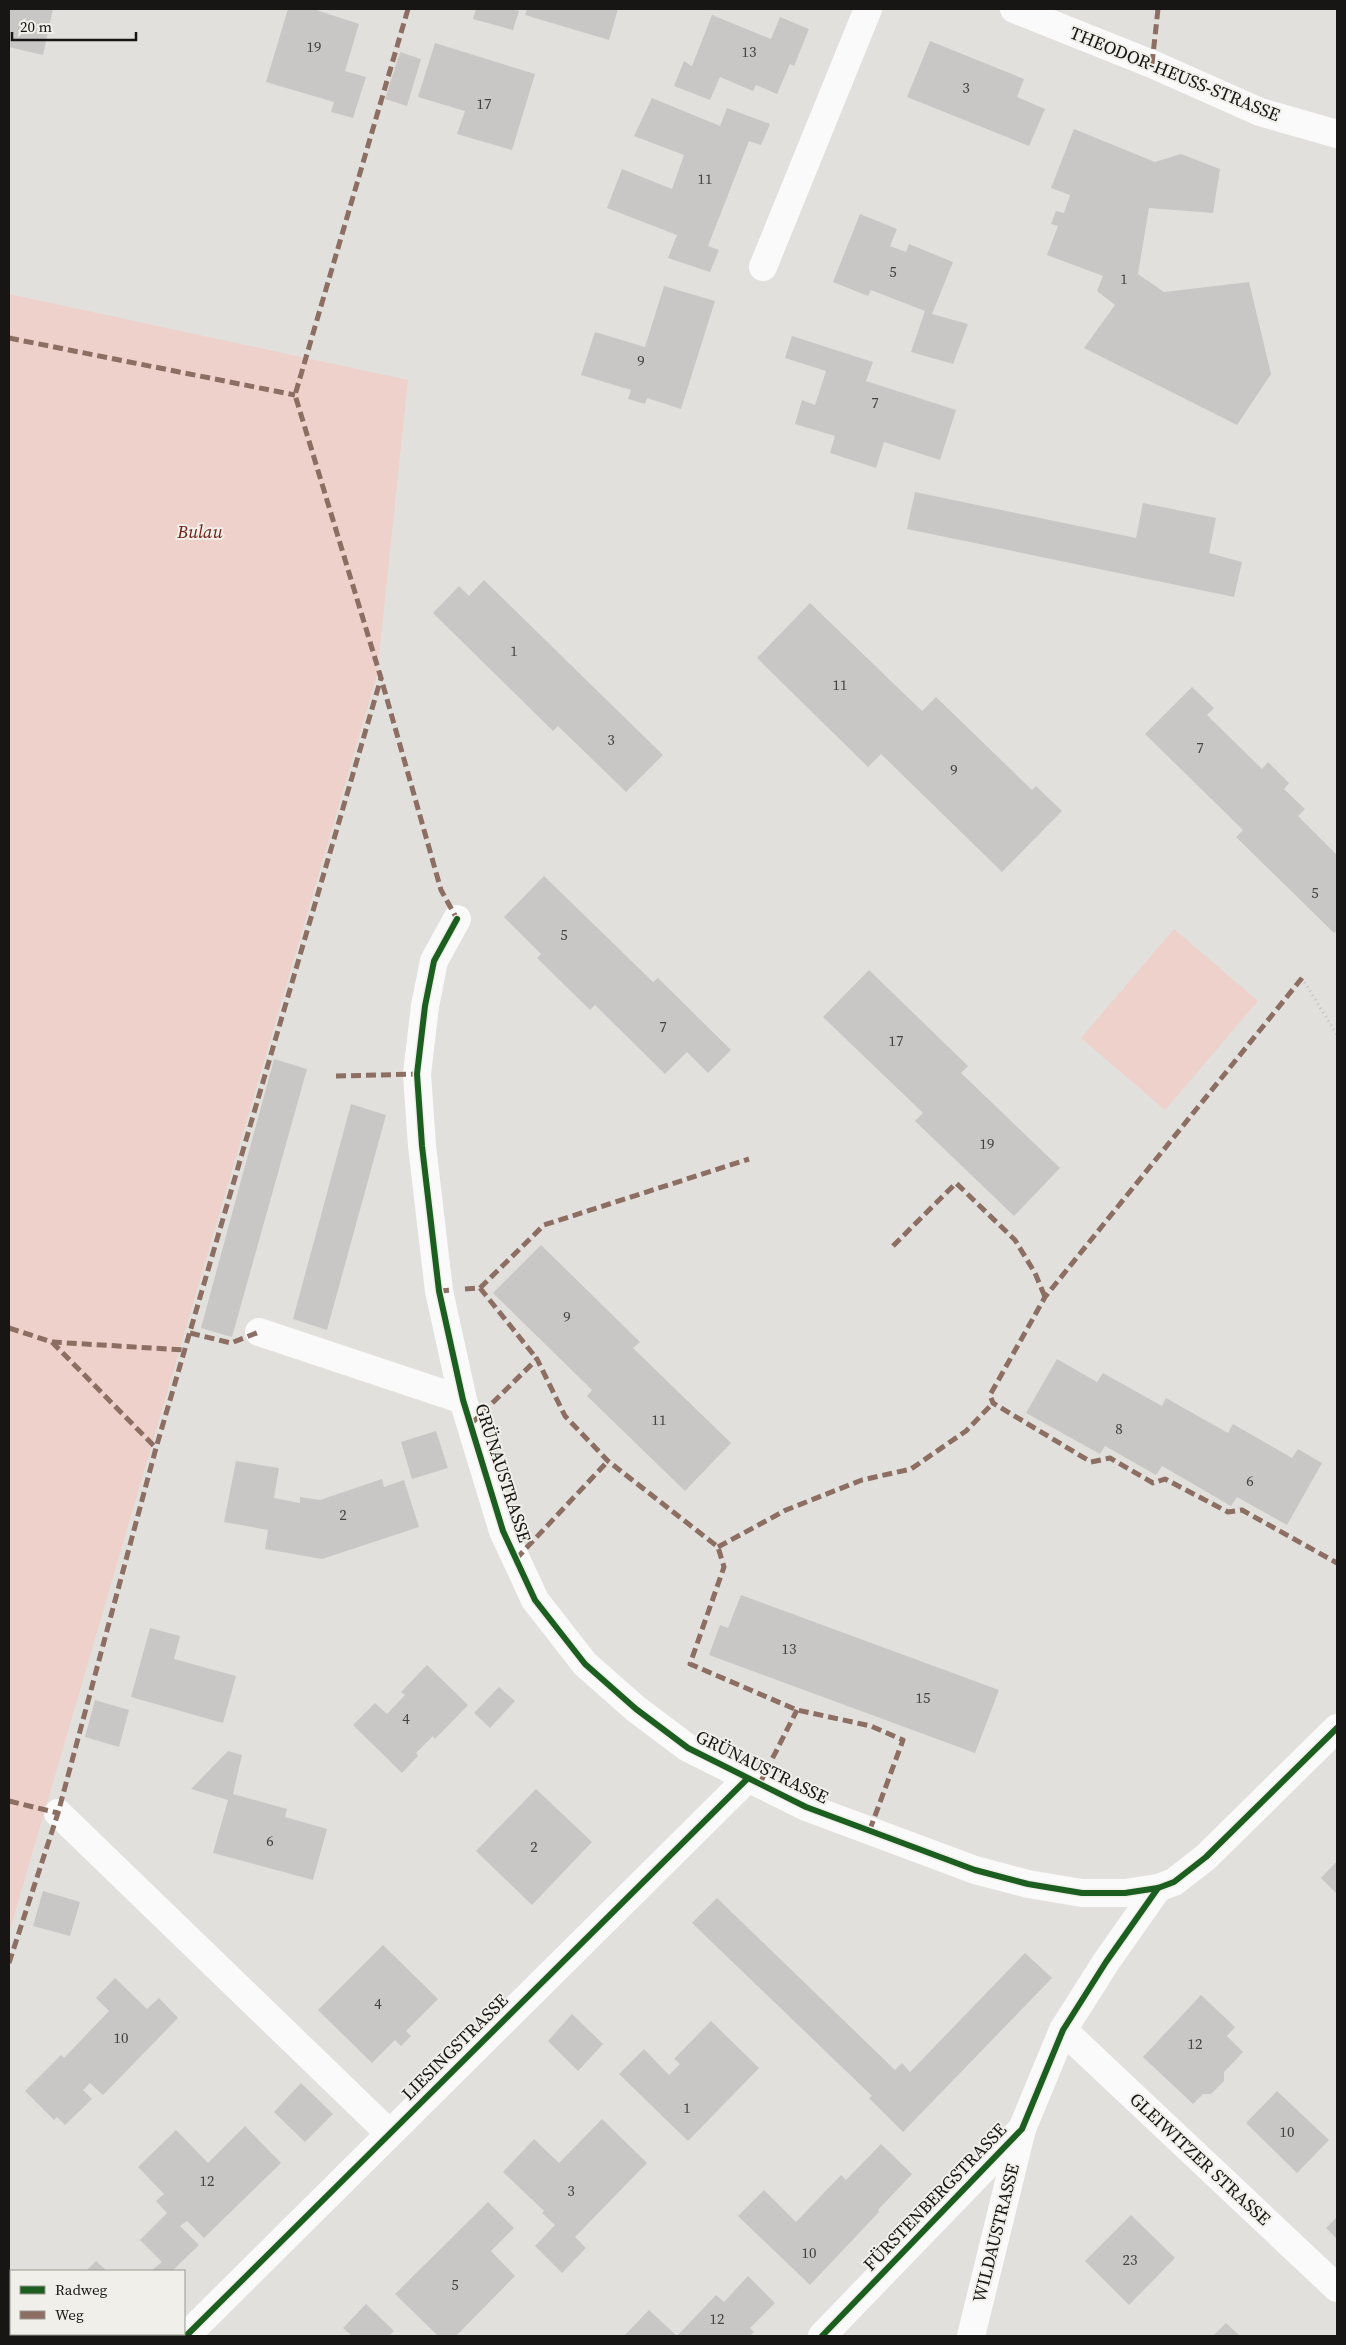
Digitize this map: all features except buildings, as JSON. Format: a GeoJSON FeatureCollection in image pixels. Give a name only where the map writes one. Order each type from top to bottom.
{"type":"FeatureCollection","features":[{"type":"Feature","properties":{"kind":"street"},"geometry":{"type":"LineString","coordinates":[[763,267],[868,9]]}},
{"type":"Feature","properties":{"kind":"street","name":"THEODOR-HEUSS-STRASSE"},"geometry":{"type":"LineString","coordinates":[[1014,9],[1152,64],[1260,112],[1337,134]]}},
{"type":"Feature","properties":{"kind":"street","name":"GRÜNAUSTRASSE"},"geometry":{"type":"LineString","coordinates":[[457,919],[434,960],[425,1006],[417,1074],[422,1146],[439,1291],[463,1400],[503,1531],[536,1600],[585,1664],[636,1709],[688,1748],[806,1807],[869,1832],[984,1873],[1028,1884],[1082,1893],[1125,1893],[1158,1888]]}},
{"type":"Feature","properties":{"kind":"street","name":"GRÜNAUSTRASSE"},"geometry":{"type":"LineString","coordinates":[[259,1332],[463,1400]]}},
{"type":"Feature","properties":{"kind":"street"},"geometry":{"type":"LineString","coordinates":[[1158,1888],[1174,1882],[1188,1873],[1331,1745]]}},
{"type":"Feature","properties":{"kind":"street","name":"LIESINGSTRASSE"},"geometry":{"type":"LineString","coordinates":[[186,2336],[747,1779]]}},
{"type":"Feature","properties":{"kind":"street"},"geometry":{"type":"LineString","coordinates":[[58,1813],[389,2133]]}},
{"type":"Feature","properties":{"kind":"street","name":"FÜRSTENBERGSTRASSE"},"geometry":{"type":"LineString","coordinates":[[822,2336],[1022,2129],[1063,2030],[1106,1962],[1158,1888]]}},
{"type":"Feature","properties":{"kind":"street","name":"GLEIWITZER STRASSE"},"geometry":{"type":"LineString","coordinates":[[1063,2030],[1337,2288]]}},
{"type":"Feature","properties":{"kind":"street","name":"WILDAUSTRASSE"},"geometry":{"type":"LineString","coordinates":[[971,2336],[1022,2129]]}},
{"type":"Feature","properties":{"kind":"path"},"geometry":{"type":"LineString","coordinates":[[1302,978],[1337,1035]]}},
{"type":"Feature","properties":{"kind":"green space","name":"Bulau"},"geometry":{"type":"Polygon","coordinates":[[[9,294],[408,380],[377,675],[9,1933],[9,294]]]}},
{"type":"Feature","properties":{"kind":"green space"},"geometry":{"type":"Polygon","coordinates":[[[1174,929],[1258,1001],[1165,1110],[1081,1038],[1174,929]]]}},
{"type":"Feature","properties":{"kind":"marked path"},"geometry":{"type":"LineString","coordinates":[[408,9],[295,395],[381,678],[441,890],[457,919]]}},
{"type":"Feature","properties":{"kind":"marked path"},"geometry":{"type":"LineString","coordinates":[[1152,64],[1158,9]]}},
{"type":"Feature","properties":{"kind":"marked path"},"geometry":{"type":"LineString","coordinates":[[9,338],[295,395]]}},
{"type":"Feature","properties":{"kind":"marked path"},"geometry":{"type":"LineString","coordinates":[[9,1963],[58,1813],[156,1448],[381,678]]}},
{"type":"Feature","properties":{"kind":"marked path"},"geometry":{"type":"LineString","coordinates":[[1302,978],[1045,1297],[990,1395],[993,1403],[1091,1462],[1110,1458],[1153,1483],[1165,1479],[1228,1512],[1242,1510],[1337,1563]]}},
{"type":"Feature","properties":{"kind":"marked path"},"geometry":{"type":"LineString","coordinates":[[336,1076],[417,1074]]}},
{"type":"Feature","properties":{"kind":"marked path"},"geometry":{"type":"LineString","coordinates":[[465,1289],[480,1288],[544,1225],[749,1159]]}},
{"type":"Feature","properties":{"kind":"marked path"},"geometry":{"type":"LineString","coordinates":[[893,1246],[956,1183],[1015,1240],[1035,1273],[1045,1297]]}},
{"type":"Feature","properties":{"kind":"marked path"},"geometry":{"type":"LineString","coordinates":[[480,1288],[537,1359]]}},
{"type":"Feature","properties":{"kind":"marked path"},"geometry":{"type":"LineString","coordinates":[[439,1291],[452,1290]]}},
{"type":"Feature","properties":{"kind":"marked path"},"geometry":{"type":"LineString","coordinates":[[9,1328],[52,1342],[184,1350]]}},
{"type":"Feature","properties":{"kind":"marked path"},"geometry":{"type":"LineString","coordinates":[[190,1333],[231,1343],[259,1332]]}},
{"type":"Feature","properties":{"kind":"marked path"},"geometry":{"type":"LineString","coordinates":[[52,1342],[156,1448]]}},
{"type":"Feature","properties":{"kind":"marked path"},"geometry":{"type":"LineString","coordinates":[[471,1424],[537,1359],[565,1416],[608,1461],[718,1547],[724,1567],[690,1664],[797,1710],[871,1726],[903,1740],[869,1832]]}},
{"type":"Feature","properties":{"kind":"marked path"},"geometry":{"type":"LineString","coordinates":[[718,1547],[786,1510],[862,1480],[911,1469],[966,1431],[993,1403]]}},
{"type":"Feature","properties":{"kind":"marked path"},"geometry":{"type":"LineString","coordinates":[[516,1559],[608,1461]]}},
{"type":"Feature","properties":{"kind":"marked path"},"geometry":{"type":"LineString","coordinates":[[759,1785],[797,1710]]}},
{"type":"Feature","properties":{"kind":"marked path"},"geometry":{"type":"LineString","coordinates":[[9,1801],[58,1813]]}},
{"type":"Feature","properties":{"kind":"cycle path"},"geometry":{"type":"LineString","coordinates":[[457,919],[434,961],[425,1006],[417,1074],[422,1146],[439,1291],[463,1400],[503,1531],[535,1600],[585,1664],[636,1709],[688,1748],[806,1807],[975,1870],[1028,1884],[1082,1893],[1125,1893],[1158,1888],[1174,1882],[1206,1857],[1337,1728]]}},
{"type":"Feature","properties":{"kind":"cycle path"},"geometry":{"type":"LineString","coordinates":[[186,2336],[747,1779]]}},
{"type":"Feature","properties":{"kind":"cycle path"},"geometry":{"type":"LineString","coordinates":[[822,2336],[1022,2129],[1063,2030],[1106,1962],[1158,1888]]}}]}
